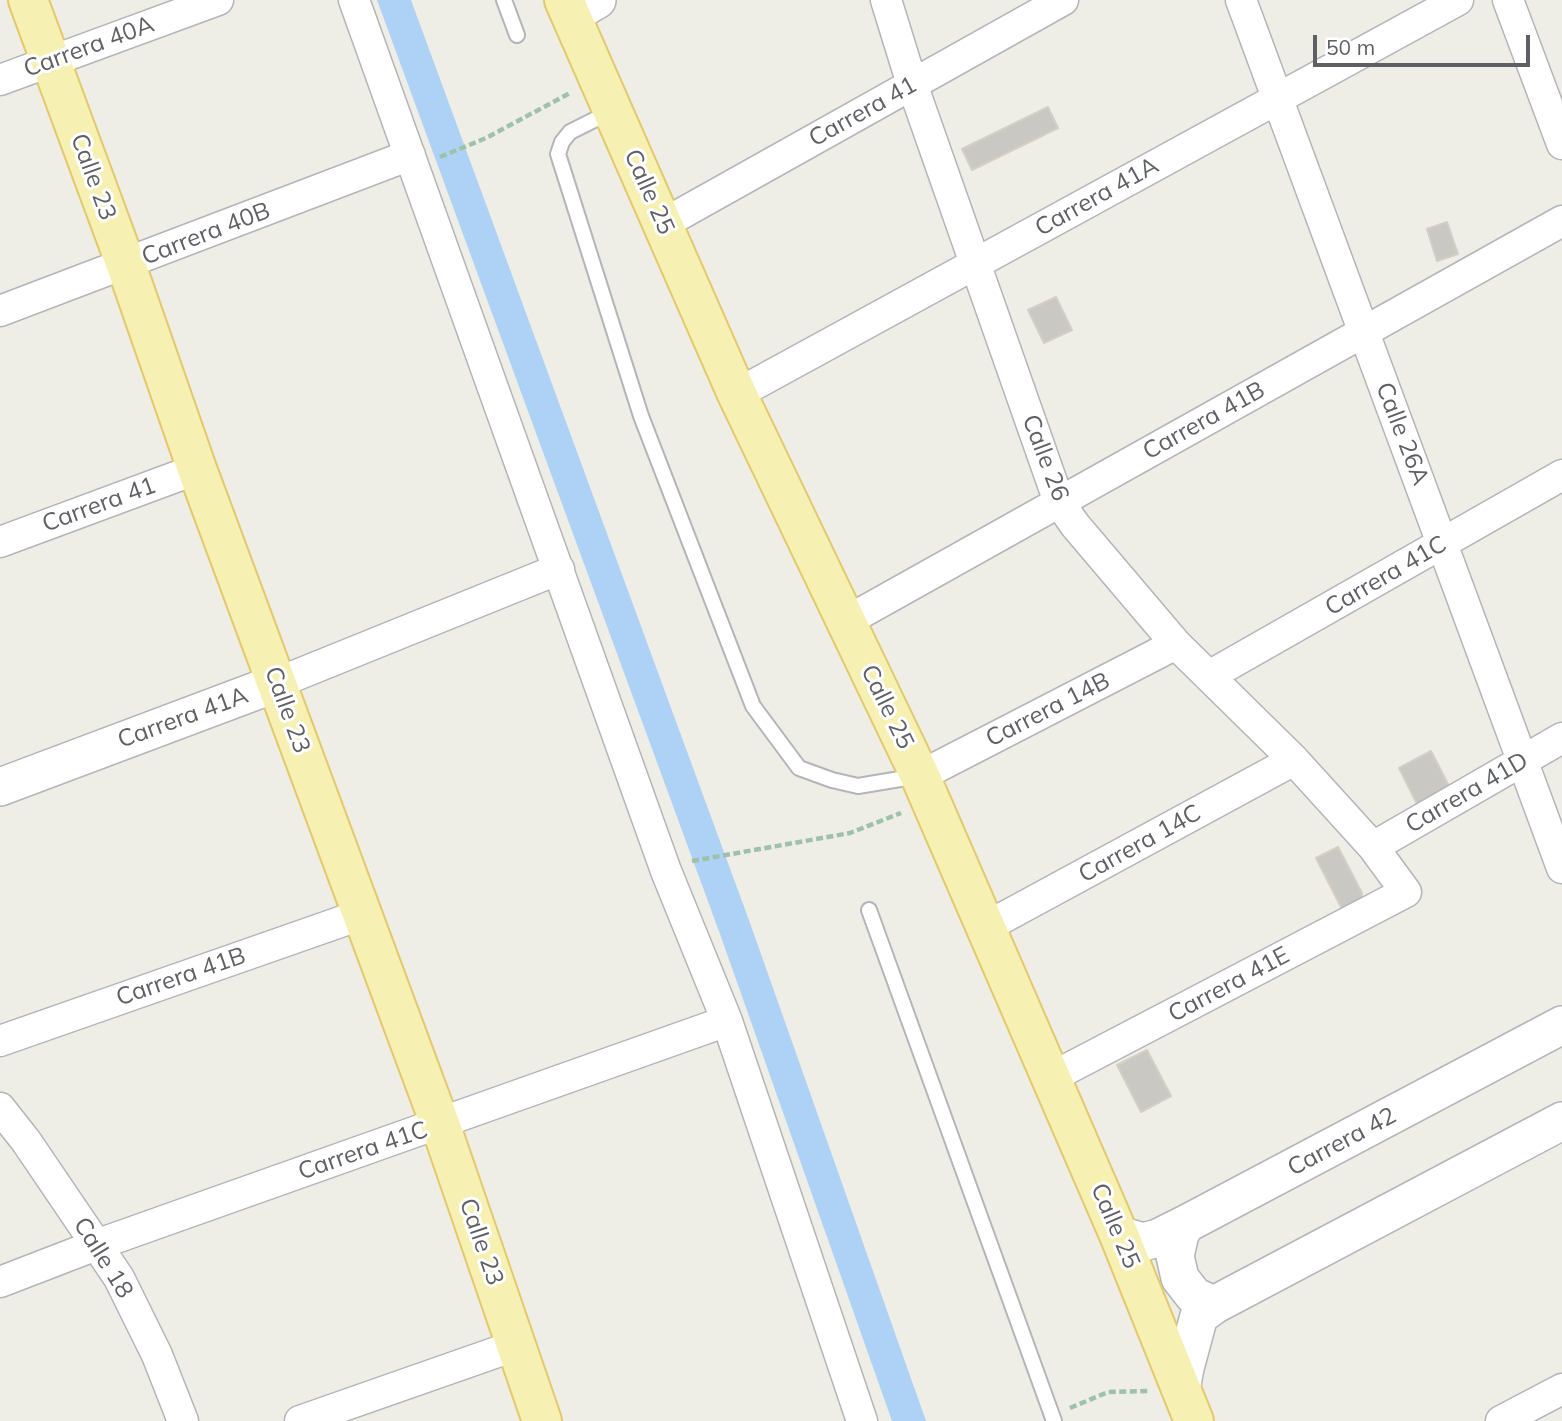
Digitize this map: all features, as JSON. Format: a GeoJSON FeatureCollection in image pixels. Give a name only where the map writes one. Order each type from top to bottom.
{"type":"FeatureCollection","features":[{"type":"Feature","properties":{"kind":"main road","name":"Calle 23"},"geometry":{"type":"LineString","coordinates":[[28,0],[126,265],[197,469],[440,1124],[542,1421]]}},
{"type":"Feature","properties":{"kind":"main road","name":"Calle 25"},"geometry":{"type":"LineString","coordinates":[[577,5],[606,95],[737,394],[925,788],[1052,1077],[1188,1406]]}},
{"type":"Feature","properties":{"kind":"street","name":"Carrera 40A"},"geometry":{"type":"LineString","coordinates":[[0,80],[218,0]]}},
{"type":"Feature","properties":{"kind":"street"},"geometry":{"type":"LineString","coordinates":[[354,0],[421,158],[559,569],[666,872],[727,1021],[861,1421]]}},
{"type":"Feature","properties":{"kind":"street","name":"Calle 26"},"geometry":{"type":"LineString","coordinates":[[886,0],[912,84],[1059,502],[1075,525],[1176,644],[1294,760],[1373,847],[1406,892]]}},
{"type":"Feature","properties":{"kind":"street","name":"Carrera 41"},"geometry":{"type":"LineString","coordinates":[[663,224],[1063,0]]}},
{"type":"Feature","properties":{"kind":"street","name":"Calle 26A"},"geometry":{"type":"LineString","coordinates":[[1241,0],[1562,868]]}},
{"type":"Feature","properties":{"kind":"street","name":"Carrera 41A"},"geometry":{"type":"LineString","coordinates":[[737,394],[1458,0]]}},
{"type":"Feature","properties":{"kind":"street"},"geometry":{"type":"LineString","coordinates":[[1508,0],[1562,144]]}},
{"type":"Feature","properties":{"kind":"street","name":"Carrera 40B"},"geometry":{"type":"LineString","coordinates":[[0,311],[421,158]]}},
{"type":"Feature","properties":{"kind":"street","name":"Carrera 41B"},"geometry":{"type":"LineString","coordinates":[[845,622],[1562,221]]}},
{"type":"Feature","properties":{"kind":"street","name":"Carrera 41"},"geometry":{"type":"LineString","coordinates":[[0,542],[197,469]]}},
{"type":"Feature","properties":{"kind":"street","name":"Carrera 41C"},"geometry":{"type":"LineString","coordinates":[[1209,676],[1562,475]]}},
{"type":"Feature","properties":{"kind":"street","name":"Carrera 41A"},"geometry":{"type":"LineString","coordinates":[[0,786],[277,683],[559,569]]}},
{"type":"Feature","properties":{"kind":"street","name":"Carrera 14B"},"geometry":{"type":"LineString","coordinates":[[925,788],[1176,644]]}},
{"type":"Feature","properties":{"kind":"street","name":"Carrera 41D"},"geometry":{"type":"LineString","coordinates":[[1373,847],[1562,738]]}},
{"type":"Feature","properties":{"kind":"street","name":"Carrera 14C"},"geometry":{"type":"LineString","coordinates":[[986,927],[1294,760]]}},
{"type":"Feature","properties":{"kind":"street","name":"Carrera 41E"},"geometry":{"type":"LineString","coordinates":[[1052,1077],[1406,892]]}},
{"type":"Feature","properties":{"kind":"street","name":"Carrera 41B"},"geometry":{"type":"LineString","coordinates":[[0,1041],[363,914]]}},
{"type":"Feature","properties":{"kind":"street","name":"Carrera 41C"},"geometry":{"type":"LineString","coordinates":[[0,1282],[96,1245],[727,1021]]}},
{"type":"Feature","properties":{"kind":"street","name":"Carrera 42"},"geometry":{"type":"LineString","coordinates":[[1119,1235],[1143,1242],[1158,1238],[1562,1025]]}},
{"type":"Feature","properties":{"kind":"street","name":"Calle 18"},"geometry":{"type":"LineString","coordinates":[[0,1108],[26,1141],[119,1278],[157,1355],[183,1421]]}},
{"type":"Feature","properties":{"kind":"street"},"geometry":{"type":"LineString","coordinates":[[1188,1406],[1185,1368],[1199,1316],[1214,1305],[1562,1121]]}},
{"type":"Feature","properties":{"kind":"street"},"geometry":{"type":"LineString","coordinates":[[1186,1224],[1177,1245],[1176,1267],[1180,1278],[1194,1296],[1214,1305]]}},
{"type":"Feature","properties":{"kind":"street"},"geometry":{"type":"LineString","coordinates":[[300,1421],[517,1345]]}},
{"type":"Feature","properties":{"kind":"street"},"geometry":{"type":"LineString","coordinates":[[1501,1421],[1562,1389]]}},
{"type":"Feature","properties":{"kind":"lane"},"geometry":{"type":"LineString","coordinates":[[504,0],[517,35]]}},
{"type":"Feature","properties":{"kind":"lane"},"geometry":{"type":"LineString","coordinates":[[606,95],[570,132],[562,142],[558,154],[641,416],[753,706],[799,768],[858,786],[925,788]]}},
{"type":"Feature","properties":{"kind":"lane"},"geometry":{"type":"LineString","coordinates":[[869,910],[1054,1421]]}},
{"type":"Feature","properties":{"kind":"path"},"geometry":{"type":"LineString","coordinates":[[421,158],[486,138],[541,107],[606,95]]}},
{"type":"Feature","properties":{"kind":"path"},"geometry":{"type":"LineString","coordinates":[[688,861],[849,834],[925,788]]}},
{"type":"Feature","properties":{"kind":"water"},"geometry":{"type":"Polygon","coordinates":[[[377,0],[411,0],[750,923],[926,1421],[892,1421],[720,934],[377,0]]]}},
{"type":"Feature","properties":{"kind":"building"},"geometry":{"type":"Polygon","coordinates":[[[1048,107],[1058,128],[972,170],[962,149],[1048,107]]]}},
{"type":"Feature","properties":{"kind":"building"},"geometry":{"type":"Polygon","coordinates":[[[1447,222],[1458,254],[1437,261],[1427,229],[1447,222]]]}},
{"type":"Feature","properties":{"kind":"building"},"geometry":{"type":"Polygon","coordinates":[[[1056,297],[1072,330],[1044,343],[1028,310],[1056,297]]]}},
{"type":"Feature","properties":{"kind":"building"},"geometry":{"type":"Polygon","coordinates":[[[1431,751],[1450,788],[1417,804],[1399,768],[1431,751]]]}},
{"type":"Feature","properties":{"kind":"building"},"geometry":{"type":"Polygon","coordinates":[[[1338,847],[1362,893],[1361,906],[1344,913],[1316,858],[1338,847]]]}},
{"type":"Feature","properties":{"kind":"building"},"geometry":{"type":"Polygon","coordinates":[[[1147,1050],[1171,1096],[1141,1112],[1117,1065],[1147,1050]]]}}]}
